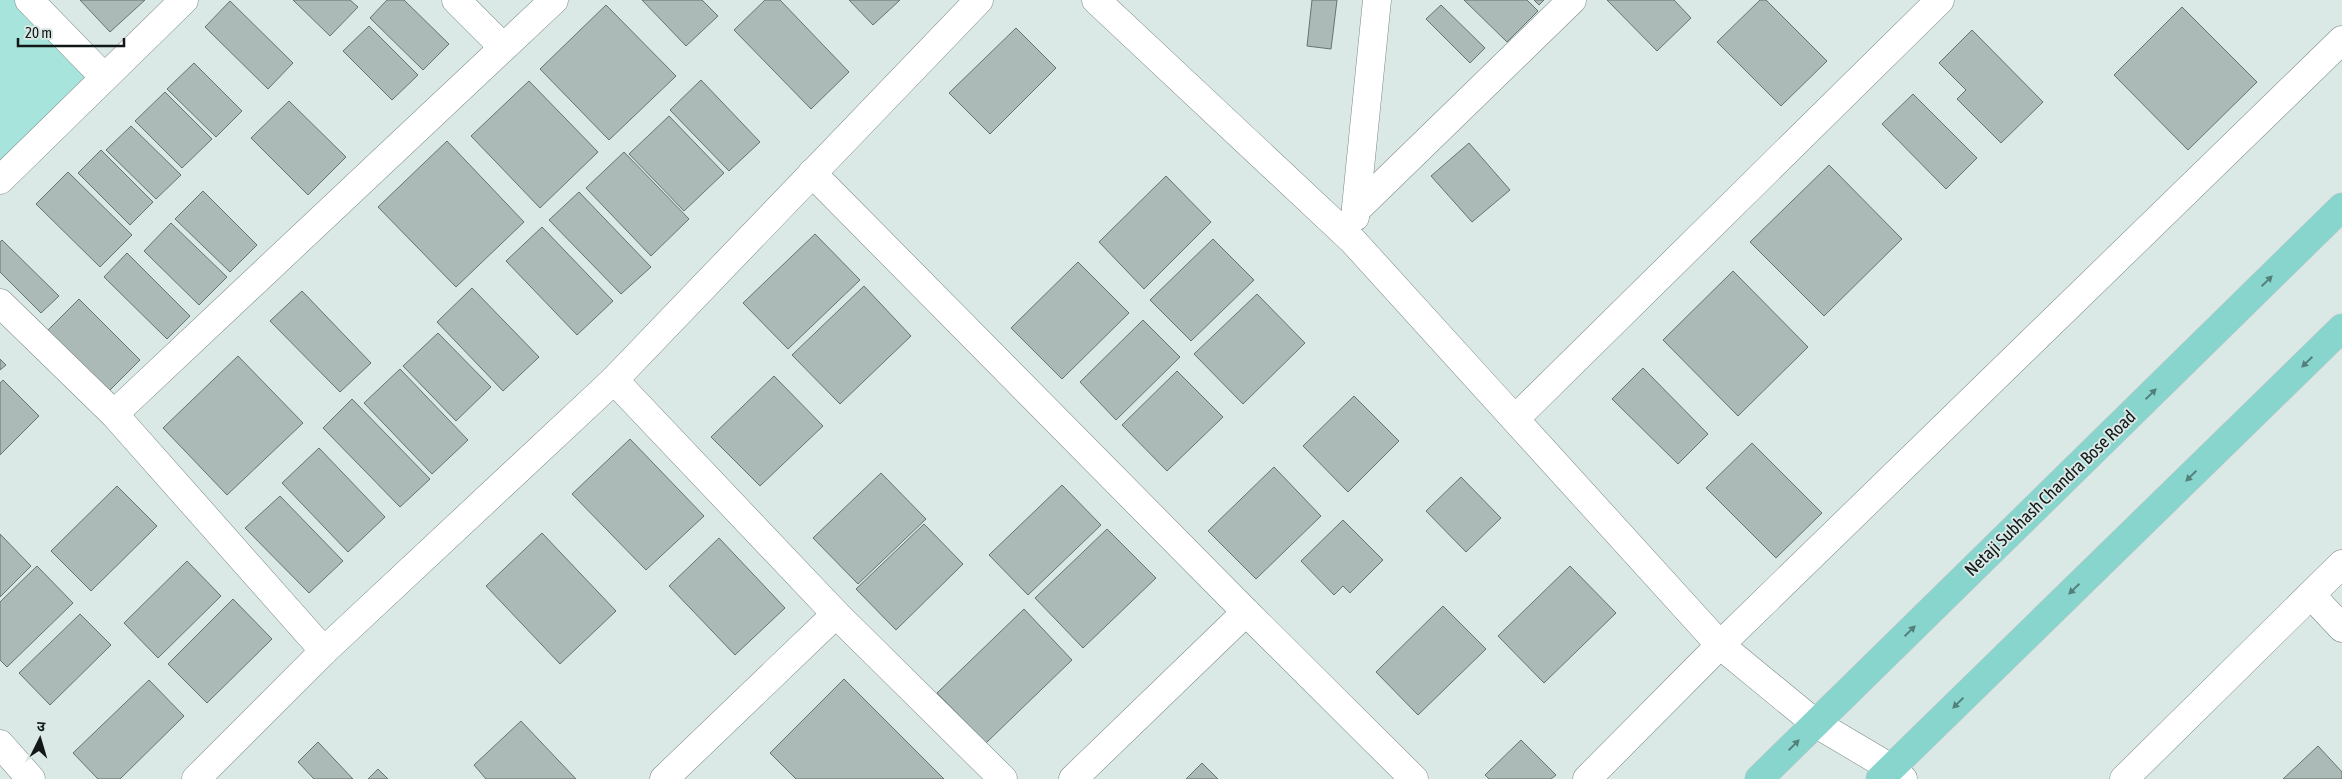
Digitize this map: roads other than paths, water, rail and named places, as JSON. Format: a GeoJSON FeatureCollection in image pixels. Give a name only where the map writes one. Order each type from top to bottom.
{"type":"FeatureCollection","features":[{"type":"Feature","properties":{"kind":"main road","name":"Netaji Subhash Chandra Bose Road"},"geometry":{"type":"LineString","coordinates":[[1759,779],[2342,207]]}},
{"type":"Feature","properties":{"kind":"main road"},"geometry":{"type":"LineString","coordinates":[[1891,775],[2342,328]]}},
{"type":"Feature","properties":{"kind":"street"},"geometry":{"type":"LineString","coordinates":[[29,0],[104,77]]}},
{"type":"Feature","properties":{"kind":"street"},"geometry":{"type":"LineString","coordinates":[[0,180],[184,0]]}},
{"type":"Feature","properties":{"kind":"street"},"geometry":{"type":"LineString","coordinates":[[456,0],[503,47]]}},
{"type":"Feature","properties":{"kind":"street"},"geometry":{"type":"LineString","coordinates":[[114,414],[554,0]]}},
{"type":"Feature","properties":{"kind":"street"},"geometry":{"type":"LineString","coordinates":[[196,779],[324,651],[614,380],[979,0]]}},
{"type":"Feature","properties":{"kind":"street"},"geometry":{"type":"LineString","coordinates":[[1096,0],[1353,241],[1720,646],[1815,723],[1891,775]]}},
{"type":"Feature","properties":{"kind":"street"},"geometry":{"type":"LineString","coordinates":[[1353,241],[1377,0]]}},
{"type":"Feature","properties":{"kind":"street"},"geometry":{"type":"LineString","coordinates":[[1356,210],[1572,0]]}},
{"type":"Feature","properties":{"kind":"street"},"geometry":{"type":"LineString","coordinates":[[1515,419],[1940,0]]}},
{"type":"Feature","properties":{"kind":"street"},"geometry":{"type":"LineString","coordinates":[[1587,779],[1720,646],[2342,40]]}},
{"type":"Feature","properties":{"kind":"street"},"geometry":{"type":"LineString","coordinates":[[812,173],[1414,779]]}},
{"type":"Feature","properties":{"kind":"street"},"geometry":{"type":"LineString","coordinates":[[0,303],[114,414],[324,651]]}},
{"type":"Feature","properties":{"kind":"street"},"geometry":{"type":"LineString","coordinates":[[614,380],[836,614],[1003,779]]}},
{"type":"Feature","properties":{"kind":"street"},"geometry":{"type":"LineString","coordinates":[[2124,779],[2342,564]]}},
{"type":"Feature","properties":{"kind":"street"},"geometry":{"type":"LineString","coordinates":[[2311,595],[2342,628]]}},
{"type":"Feature","properties":{"kind":"street"},"geometry":{"type":"LineString","coordinates":[[1073,779],[1246,612]]}},
{"type":"Feature","properties":{"kind":"street"},"geometry":{"type":"LineString","coordinates":[[664,779],[836,614]]}},
{"type":"Feature","properties":{"kind":"street"},"geometry":{"type":"LineString","coordinates":[[0,744],[31,779]]}}]}
